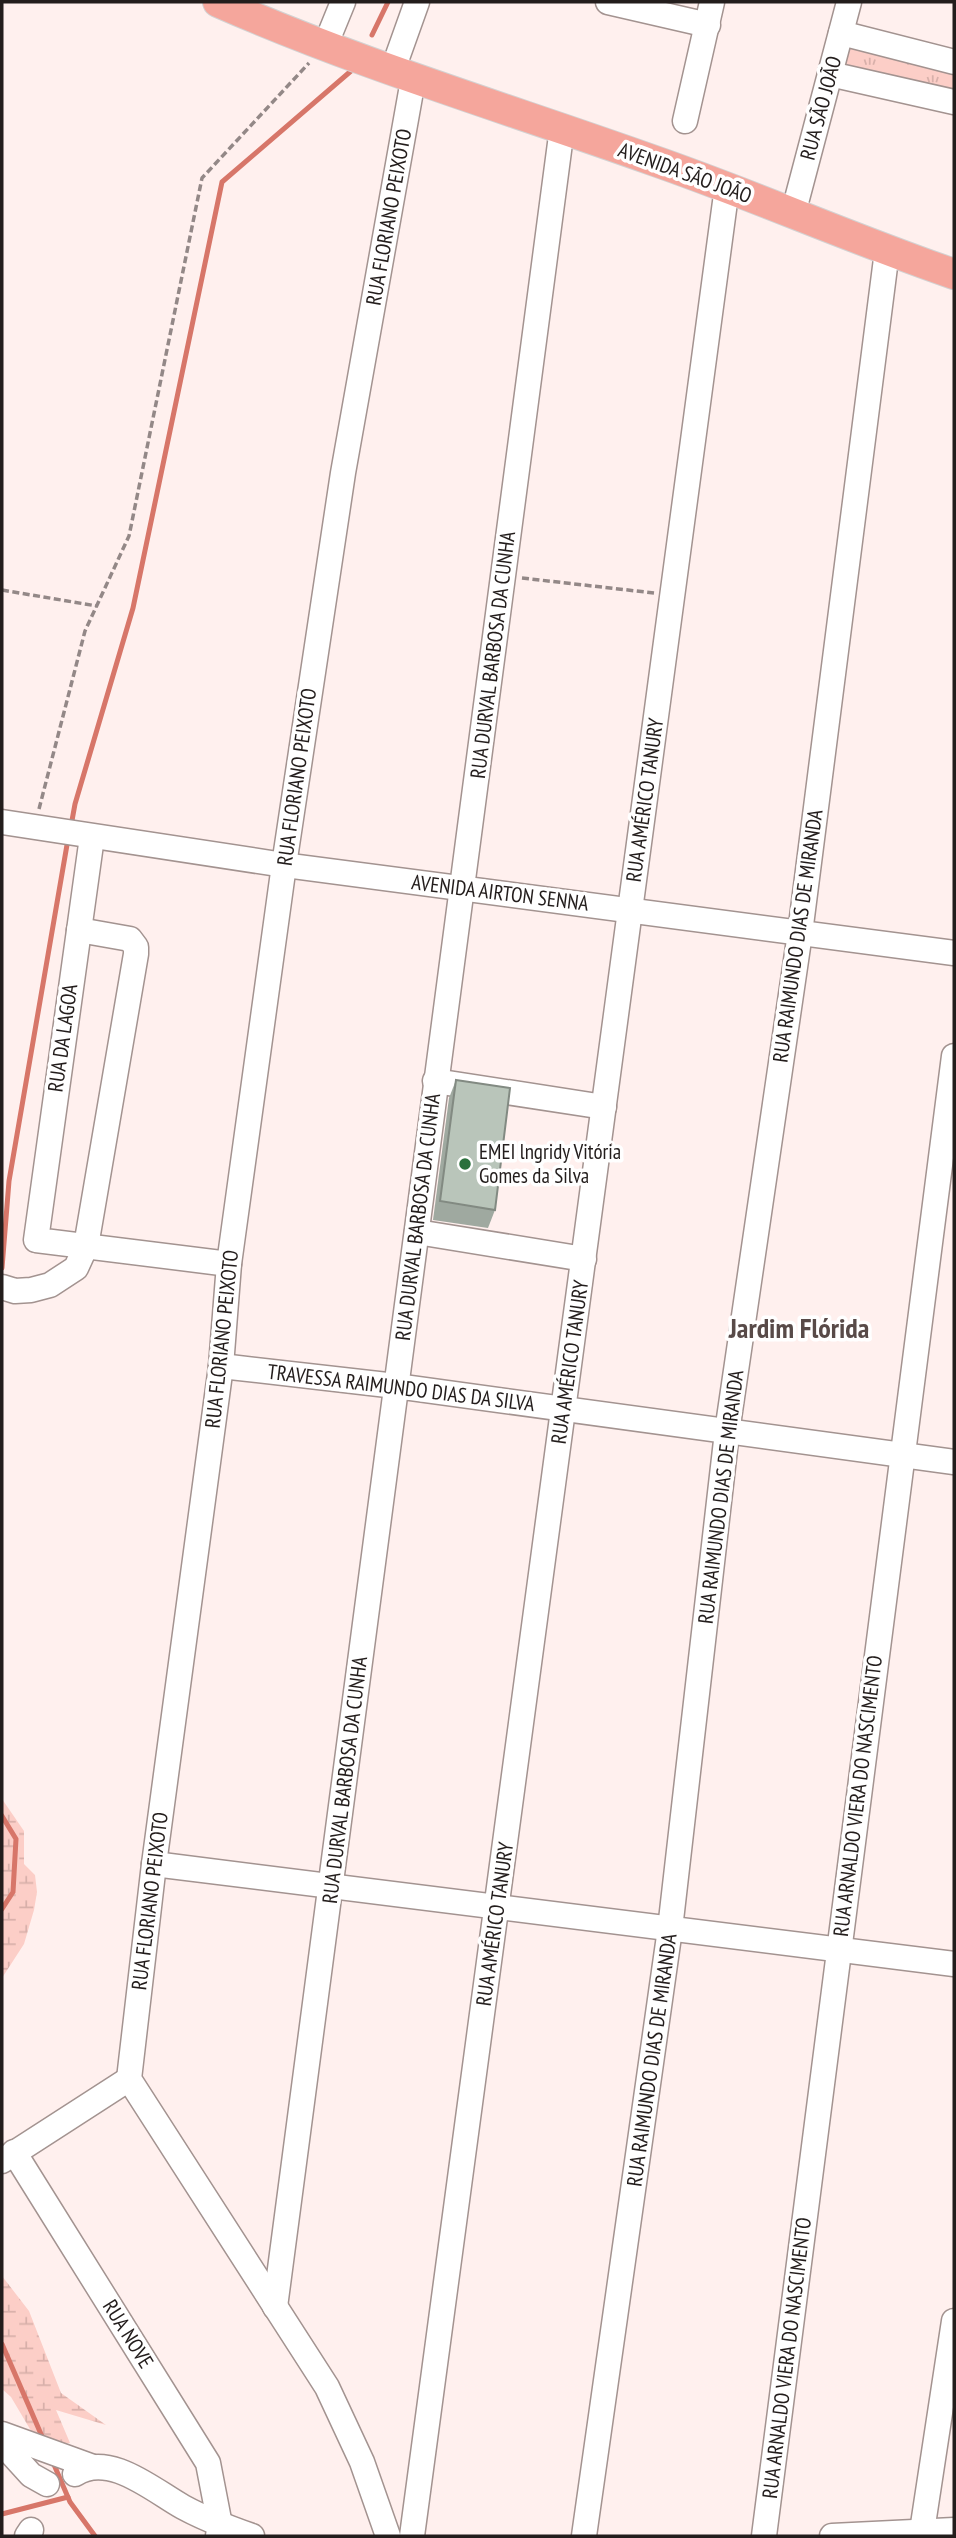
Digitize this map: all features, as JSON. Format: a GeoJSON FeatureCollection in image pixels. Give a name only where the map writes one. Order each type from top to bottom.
{"type":"FeatureCollection","features":[{"type":"Feature","properties":{"kind":"main road","name":"AVENIDA SÃO JOÃO"},"geometry":{"type":"LineString","coordinates":[[218,2],[402,76],[562,128],[727,187],[887,251],[954,274]]}},
{"type":"Feature","properties":{"kind":"street"},"geometry":{"type":"LineString","coordinates":[[325,46],[342,2]]}},
{"type":"Feature","properties":{"kind":"street","name":"RUA FLORIANO PEIXOTO"},"geometry":{"type":"LineString","coordinates":[[129,2079],[154,1864],[221,1366],[229,1264],[284,865],[402,76],[417,2]]}},
{"type":"Feature","properties":{"kind":"street"},"geometry":{"type":"LineString","coordinates":[[608,2],[710,14],[685,121]]}},
{"type":"Feature","properties":{"kind":"street","name":"RUA SÃO JOÃO"},"geometry":{"type":"LineString","coordinates":[[793,214],[849,2]]}},
{"type":"Feature","properties":{"kind":"street"},"geometry":{"type":"LineString","coordinates":[[841,33],[954,62]]}},
{"type":"Feature","properties":{"kind":"street"},"geometry":{"type":"LineString","coordinates":[[830,74],[954,102]]}},
{"type":"Feature","properties":{"kind":"street","name":"RUA DURVAL BARBOSA DA CUNHA"},"geometry":{"type":"LineString","coordinates":[[275,2307],[562,128]]}},
{"type":"Feature","properties":{"kind":"street","name":"RUA AMÉRICO TANURY"},"geometry":{"type":"LineString","coordinates":[[412,2536],[727,187]]}},
{"type":"Feature","properties":{"kind":"street","name":"RUA RAIMUNDO DIAS DE MIRANDA"},"geometry":{"type":"LineString","coordinates":[[584,2536],[670,1929],[727,1433],[800,933],[887,251]]}},
{"type":"Feature","properties":{"kind":"street","name":"AVENIDA AIRTON SENNA"},"geometry":{"type":"LineString","coordinates":[[2,822],[284,865],[954,953]]}},
{"type":"Feature","properties":{"kind":"street","name":"RUA DA LAGOA"},"geometry":{"type":"LineString","coordinates":[[86,1246],[36,1240],[79,930],[88,837]]}},
{"type":"Feature","properties":{"kind":"street"},"geometry":{"type":"LineString","coordinates":[[2,1287],[15,1291],[50,1285],[76,1268],[86,1246],[136,954],[133,942],[125,937],[79,930]]}},
{"type":"Feature","properties":{"kind":"street","name":"RUA ARNALDO VIERA DO NASCIMENTO"},"geometry":{"type":"LineString","coordinates":[[764,2536],[954,1056]]}},
{"type":"Feature","properties":{"kind":"street"},"geometry":{"type":"LineString","coordinates":[[435,1081],[604,1107]]}},
{"type":"Feature","properties":{"kind":"street"},"geometry":{"type":"LineString","coordinates":[[417,1232],[584,1259]]}},
{"type":"Feature","properties":{"kind":"street"},"geometry":{"type":"LineString","coordinates":[[86,1246],[229,1264]]}},
{"type":"Feature","properties":{"kind":"street","name":"TRAVESSA RAIMUNDO DIAS DA SILVA"},"geometry":{"type":"LineString","coordinates":[[221,1366],[396,1386],[954,1462]]}},
{"type":"Feature","properties":{"kind":"street"},"geometry":{"type":"LineString","coordinates":[[154,1864],[954,1964]]}},
{"type":"Feature","properties":{"kind":"street"},"geometry":{"type":"LineString","coordinates":[[8,2156],[129,2079],[327,2387],[362,2462],[387,2536]]}},
{"type":"Feature","properties":{"kind":"street","name":"RUA NOVE"},"geometry":{"type":"LineString","coordinates":[[8,2156],[208,2463],[219,2530]]}},
{"type":"Feature","properties":{"kind":"street"},"geometry":{"type":"LineString","coordinates":[[922,2531],[954,2321]]}},
{"type":"Feature","properties":{"kind":"street"},"geometry":{"type":"LineString","coordinates":[[2,2434],[84,2471],[110,2469],[131,2476],[219,2530],[252,2536]]}},
{"type":"Feature","properties":{"kind":"street"},"geometry":{"type":"LineString","coordinates":[[2,2443],[31,2474],[47,2484]]}},
{"type":"Feature","properties":{"kind":"street"},"geometry":{"type":"LineString","coordinates":[[832,2536],[954,2530]]}},
{"type":"Feature","properties":{"kind":"path"},"geometry":{"type":"LineString","coordinates":[[39,829],[85,631],[130,536],[202,178],[325,46]]}},
{"type":"Feature","properties":{"kind":"path"},"geometry":{"type":"LineString","coordinates":[[503,576],[673,595]]}},
{"type":"Feature","properties":{"kind":"path"},"geometry":{"type":"LineString","coordinates":[[2,590],[97,606]]}},
{"type":"Feature","properties":{"kind":"green space"},"geometry":{"type":"Polygon","coordinates":[[[844,43],[954,67],[954,95],[843,67],[844,43]]]}},
{"type":"Feature","properties":{"kind":"green space"},"geometry":{"type":"Polygon","coordinates":[[[2,1799],[24,1831],[24,1864],[35,1875],[37,1892],[24,1944],[2,1978],[2,1799]]]}},
{"type":"Feature","properties":{"kind":"green space"},"geometry":{"type":"Polygon","coordinates":[[[2,2276],[29,2311],[61,2393],[106,2425],[56,2410],[70,2443],[40,2446],[11,2397],[2,2389],[2,2276]]]}},
{"type":"Feature","properties":{"kind":"building","name":"EMEI lngridy Vitória Gomes da Silva"},"geometry":{"type":"Polygon","coordinates":[[[456,1080],[510,1088],[495,1210],[440,1201],[456,1080]]]}},
{"type":"Feature","properties":{"kind":"waterway"},"geometry":{"type":"LineString","coordinates":[[372,35],[388,2]]}},
{"type":"Feature","properties":{"kind":"waterway"},"geometry":{"type":"LineString","coordinates":[[71,826],[75,804],[133,608],[222,182],[351,71]]}},
{"type":"Feature","properties":{"kind":"waterway"},"geometry":{"type":"LineString","coordinates":[[2,1268],[9,1181],[68,839]]}},
{"type":"Feature","properties":{"kind":"waterway"},"geometry":{"type":"LineString","coordinates":[[2,1816],[16,1839],[13,1892],[2,1909]]}},
{"type":"Feature","properties":{"kind":"waterway"},"geometry":{"type":"LineString","coordinates":[[2,2344],[44,2441]]}},
{"type":"Feature","properties":{"kind":"waterway"},"geometry":{"type":"LineString","coordinates":[[52,2460],[70,2502],[95,2536]]}},
{"type":"Feature","properties":{"kind":"waterway"},"geometry":{"type":"LineString","coordinates":[[2,2514],[68,2497]]}},
{"type":"Feature","properties":{"kind":"place","name":"EMEI lngridy Vitória Gomes da Silva"},"geometry":{"type":"Point","coordinates":[465,1164]}},
{"type":"Feature","properties":{"kind":"district","name":"Jardim Flórida"},"geometry":{"type":"Point","coordinates":[799,1328]}}]}
